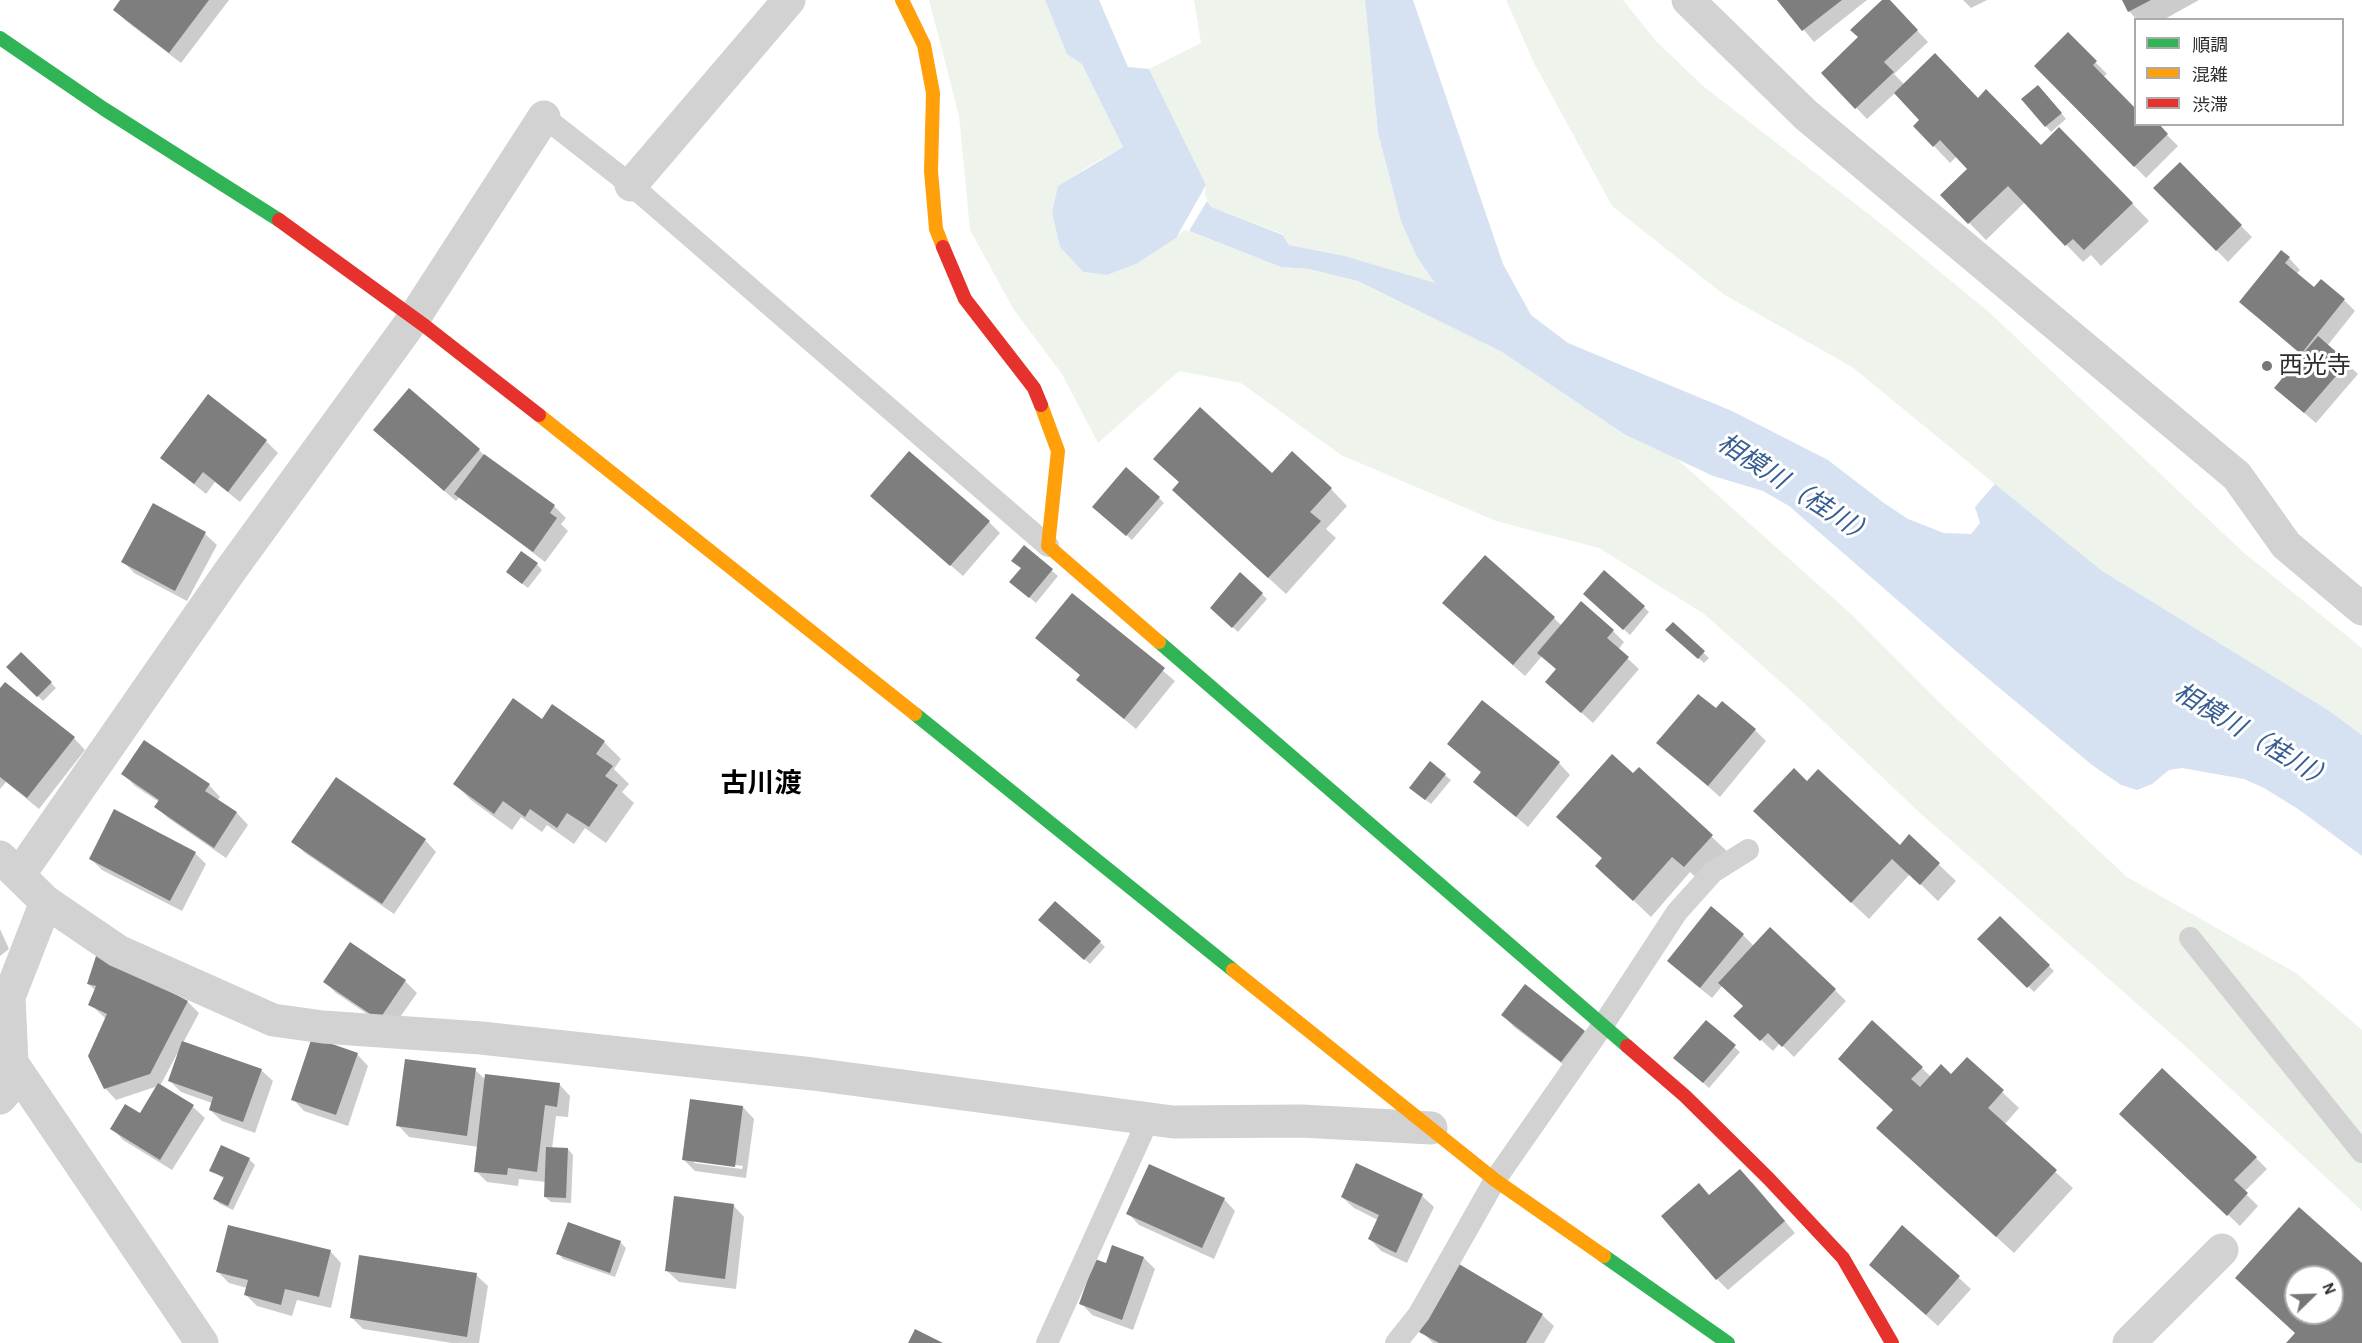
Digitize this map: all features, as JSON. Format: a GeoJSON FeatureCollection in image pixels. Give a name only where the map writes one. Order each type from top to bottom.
{"type":"FeatureCollection","features":[{"type":"Feature","properties":{"kind":"street"},"geometry":{"type":"LineString","coordinates":[[631,185],[789,0]]}},
{"type":"Feature","properties":{"kind":"street"},"geometry":{"type":"LineString","coordinates":[[902,0],[924,45],[933,93],[931,171],[936,230],[965,299],[1034,388],[1058,451],[1048,546],[1685,1096],[1769,1179],[1843,1258],[1892,1343]]}},
{"type":"Feature","properties":{"kind":"street"},"geometry":{"type":"LineString","coordinates":[[1703,6],[1806,115],[2237,476],[2286,545],[2362,609]]}},
{"type":"Feature","properties":{"kind":"street"},"geometry":{"type":"LineString","coordinates":[[0,38],[104,109],[280,221],[414,318],[622,480],[1495,1180],[1728,1343]]}},
{"type":"Feature","properties":{"kind":"street"},"geometry":{"type":"LineString","coordinates":[[544,117],[414,318],[230,571],[9,866],[46,902],[118,951],[273,1020],[323,1027],[481,1038],[813,1074],[1173,1122],[1301,1121],[1431,1128]]}},
{"type":"Feature","properties":{"kind":"street"},"geometry":{"type":"LineString","coordinates":[[46,902],[9,997],[12,1063],[10,1086],[201,1343]]}},
{"type":"Feature","properties":{"kind":"street"},"geometry":{"type":"LineString","coordinates":[[2128,1343],[2222,1250]]}},
{"type":"Feature","properties":{"kind":"lane"},"geometry":{"type":"LineString","coordinates":[[544,117],[631,185],[1048,546]]}},
{"type":"Feature","properties":{"kind":"lane"},"geometry":{"type":"LineString","coordinates":[[1396,1343],[1419,1314],[1495,1180],[1603,1025],[1677,912],[1713,872],[1748,850]]}},
{"type":"Feature","properties":{"kind":"lane"},"geometry":{"type":"LineString","coordinates":[[2190,938],[2362,1152]]}},
{"type":"Feature","properties":{"kind":"lane"},"geometry":{"type":"LineString","coordinates":[[1047,1343],[1149,1118]]}},
{"type":"Feature","properties":{"kind":"shaded area"},"geometry":{"type":"Polygon","coordinates":[[[929,0],[1045,0],[1067,53],[1082,63],[1123,147],[1058,187],[1052,213],[1060,247],[1083,272],[1107,275],[1136,264],[1185,230],[1281,267],[1309,269],[1358,281],[1502,352],[1624,434],[1676,458],[1850,613],[1943,706],[2127,877],[2296,973],[2362,1030],[2362,1211],[2185,1046],[1921,814],[1802,701],[1704,614],[1599,548],[1496,521],[1341,455],[1241,383],[1179,371],[1098,443],[1062,374],[1014,310],[970,230],[959,116],[929,0]]]}},
{"type":"Feature","properties":{"kind":"shaded area"},"geometry":{"type":"Polygon","coordinates":[[[1194,0],[1365,0],[1378,133],[1389,176],[1417,257],[1436,284],[1345,256],[1289,245],[1283,234],[1210,207],[1205,194],[1206,185],[1149,69],[1201,43],[1194,0]]]}},
{"type":"Feature","properties":{"kind":"shaded area"},"geometry":{"type":"Polygon","coordinates":[[[1506,0],[1623,0],[1657,42],[1703,86],[1884,226],[1989,312],[2243,552],[2362,648],[2362,735],[2328,710],[2101,571],[1852,367],[1723,294],[1612,206],[1534,63],[1506,0]]]}},
{"type":"Feature","properties":{"kind":"water"},"geometry":{"type":"Polygon","coordinates":[[[1045,0],[1099,0],[1128,67],[1149,69],[1206,185],[1176,238],[1136,264],[1107,275],[1083,272],[1060,247],[1052,213],[1058,186],[1123,147],[1082,64],[1067,54],[1045,0]]]}},
{"type":"Feature","properties":{"kind":"water","name":"相模川（桂川）"},"geometry":{"type":"Polygon","coordinates":[[[1365,0],[1413,0],[1503,264],[1531,315],[1568,343],[1732,411],[1828,460],[1908,519],[1944,533],[1971,534],[1980,523],[1975,507],[1995,484],[2102,571],[2328,710],[2362,735],[2362,856],[2298,809],[2264,788],[2244,779],[2182,768],[2169,770],[2152,784],[2137,790],[2121,785],[2092,765],[1979,671],[1789,506],[1763,491],[1713,476],[1624,434],[1502,352],[1358,281],[1309,269],[1281,267],[1189,231],[1207,201],[1211,207],[1283,235],[1289,245],[1345,256],[1435,283],[1417,257],[1401,221],[1378,133],[1365,0]]]}},
{"type":"Feature","properties":{"kind":"building"},"geometry":{"type":"Polygon","coordinates":[[[120,0],[209,0],[169,53],[113,10],[120,0]]]}},
{"type":"Feature","properties":{"kind":"building"},"geometry":{"type":"Polygon","coordinates":[[[1777,0],[1842,0],[1802,31],[1777,0]]]}},
{"type":"Feature","properties":{"kind":"building"},"geometry":{"type":"Polygon","coordinates":[[[1882,0],[1890,0],[1918,30],[1884,62],[1894,72],[1855,109],[1821,73],[1858,37],[1850,30],[1882,0]]]}},
{"type":"Feature","properties":{"kind":"building"},"geometry":{"type":"Polygon","coordinates":[[[2122,0],[2151,0],[2128,12],[2122,0]]]}},
{"type":"Feature","properties":{"kind":"building"},"geometry":{"type":"Polygon","coordinates":[[[2068,32],[2097,61],[2093,65],[2134,107],[2134,126],[2161,126],[2168,134],[2134,167],[2034,66],[2068,32]]]}},
{"type":"Feature","properties":{"kind":"building"},"geometry":{"type":"Polygon","coordinates":[[[1935,53],[1978,98],[1986,89],[2041,145],[2059,127],[2133,203],[2084,250],[2073,239],[2065,246],[2008,186],[1968,224],[1940,195],[1967,169],[1940,140],[1933,147],[1913,126],[1919,120],[1894,93],[1935,53]]]}},
{"type":"Feature","properties":{"kind":"building"},"geometry":{"type":"Polygon","coordinates":[[[2038,85],[2062,113],[2045,127],[2021,99],[2038,85]]]}},
{"type":"Feature","properties":{"kind":"building"},"geometry":{"type":"Polygon","coordinates":[[[2180,162],[2242,225],[2216,251],[2153,188],[2180,162]]]}},
{"type":"Feature","properties":{"kind":"building"},"geometry":{"type":"Polygon","coordinates":[[[2281,250],[2290,257],[2285,263],[2314,287],[2321,279],[2345,299],[2301,354],[2239,302],[2281,250]]]}},
{"type":"Feature","properties":{"kind":"building"},"geometry":{"type":"Polygon","coordinates":[[[2318,336],[2348,362],[2304,413],[2274,388],[2318,336]]]}},
{"type":"Feature","properties":{"kind":"building"},"geometry":{"type":"Polygon","coordinates":[[[409,388],[480,449],[444,491],[373,430],[409,388]]]}},
{"type":"Feature","properties":{"kind":"building"},"geometry":{"type":"Polygon","coordinates":[[[208,394],[267,440],[228,492],[203,472],[194,484],[160,458],[208,394]]]}},
{"type":"Feature","properties":{"kind":"building"},"geometry":{"type":"Polygon","coordinates":[[[1200,407],[1272,473],[1292,451],[1332,488],[1310,512],[1321,521],[1268,578],[1172,490],[1179,482],[1153,459],[1200,407]]]}},
{"type":"Feature","properties":{"kind":"building"},"geometry":{"type":"Polygon","coordinates":[[[909,451],[990,521],[950,566],[870,496],[909,451]]]}},
{"type":"Feature","properties":{"kind":"building"},"geometry":{"type":"Polygon","coordinates":[[[484,454],[555,505],[550,513],[557,518],[533,552],[454,494],[484,454]]]}},
{"type":"Feature","properties":{"kind":"building"},"geometry":{"type":"Polygon","coordinates":[[[1126,467],[1160,497],[1126,536],[1092,507],[1126,467]]]}},
{"type":"Feature","properties":{"kind":"building"},"geometry":{"type":"Polygon","coordinates":[[[153,503],[206,532],[175,591],[121,562],[153,503]]]}},
{"type":"Feature","properties":{"kind":"building"},"geometry":{"type":"Polygon","coordinates":[[[1024,545],[1053,569],[1029,598],[1009,582],[1021,568],[1011,561],[1024,545]]]}},
{"type":"Feature","properties":{"kind":"building"},"geometry":{"type":"Polygon","coordinates":[[[521,551],[538,563],[522,584],[506,572],[521,551]]]}},
{"type":"Feature","properties":{"kind":"building"},"geometry":{"type":"Polygon","coordinates":[[[1485,555],[1555,617],[1513,665],[1442,603],[1485,555]]]}},
{"type":"Feature","properties":{"kind":"building"},"geometry":{"type":"Polygon","coordinates":[[[1604,570],[1645,606],[1623,630],[1583,594],[1604,570]]]}},
{"type":"Feature","properties":{"kind":"building"},"geometry":{"type":"Polygon","coordinates":[[[1240,572],[1263,593],[1232,628],[1210,608],[1240,572]]]}},
{"type":"Feature","properties":{"kind":"building"},"geometry":{"type":"Polygon","coordinates":[[[1072,593],[1165,668],[1124,719],[1076,680],[1080,675],[1035,638],[1072,593]]]}},
{"type":"Feature","properties":{"kind":"building"},"geometry":{"type":"Polygon","coordinates":[[[1581,601],[1614,630],[1607,638],[1629,657],[1581,713],[1545,682],[1556,669],[1537,653],[1581,601]]]}},
{"type":"Feature","properties":{"kind":"building"},"geometry":{"type":"Polygon","coordinates":[[[1673,622],[1705,651],[1698,659],[1665,630],[1673,622]]]}},
{"type":"Feature","properties":{"kind":"building"},"geometry":{"type":"Polygon","coordinates":[[[21,652],[52,682],[37,697],[6,667],[21,652]]]}},
{"type":"Feature","properties":{"kind":"building"},"geometry":{"type":"Polygon","coordinates":[[[5,682],[75,737],[27,798],[0,777],[0,688],[5,682]]]}},
{"type":"Feature","properties":{"kind":"building"},"geometry":{"type":"Polygon","coordinates":[[[1698,694],[1716,708],[1722,701],[1756,729],[1708,786],[1656,743],[1698,694]]]}},
{"type":"Feature","properties":{"kind":"building"},"geometry":{"type":"Polygon","coordinates":[[[513,698],[542,719],[552,704],[605,741],[596,754],[613,766],[605,776],[618,785],[589,827],[567,813],[557,828],[530,809],[525,817],[503,801],[494,814],[453,784],[513,698]]]}},
{"type":"Feature","properties":{"kind":"building"},"geometry":{"type":"Polygon","coordinates":[[[1482,700],[1560,762],[1516,817],[1473,782],[1481,772],[1447,744],[1482,700]]]}},
{"type":"Feature","properties":{"kind":"building"},"geometry":{"type":"Polygon","coordinates":[[[144,740],[210,784],[205,791],[237,812],[214,848],[154,807],[159,800],[121,774],[144,740]]]}},
{"type":"Feature","properties":{"kind":"building"},"geometry":{"type":"Polygon","coordinates":[[[1612,754],[1633,773],[1639,767],[1713,835],[1684,867],[1672,857],[1633,901],[1595,866],[1602,858],[1556,817],[1612,754]]]}},
{"type":"Feature","properties":{"kind":"building"},"geometry":{"type":"Polygon","coordinates":[[[1430,761],[1446,774],[1425,800],[1409,788],[1430,761]]]}},
{"type":"Feature","properties":{"kind":"building"},"geometry":{"type":"Polygon","coordinates":[[[1794,768],[1807,781],[1818,769],[1900,845],[1909,834],[1940,863],[1920,885],[1892,859],[1851,903],[1753,811],[1794,768]]]}},
{"type":"Feature","properties":{"kind":"building"},"geometry":{"type":"Polygon","coordinates":[[[336,777],[426,839],[382,904],[291,842],[336,777]]]}},
{"type":"Feature","properties":{"kind":"building"},"geometry":{"type":"Polygon","coordinates":[[[114,809],[196,852],[170,901],[89,859],[114,809]]]}},
{"type":"Feature","properties":{"kind":"building"},"geometry":{"type":"Polygon","coordinates":[[[1055,901],[1101,941],[1084,960],[1038,920],[1055,901]]]}},
{"type":"Feature","properties":{"kind":"building"},"geometry":{"type":"Polygon","coordinates":[[[1711,906],[1744,934],[1700,988],[1667,961],[1711,906]]]}},
{"type":"Feature","properties":{"kind":"building"},"geometry":{"type":"Polygon","coordinates":[[[2000,916],[2050,965],[2027,988],[1977,939],[2000,916]]]}},
{"type":"Feature","properties":{"kind":"building"},"geometry":{"type":"Polygon","coordinates":[[[1770,927],[1836,989],[1782,1047],[1768,1033],[1760,1041],[1733,1016],[1743,1006],[1718,983],[1770,927]]]}},
{"type":"Feature","properties":{"kind":"building"},"geometry":{"type":"Polygon","coordinates":[[[350,942],[406,980],[379,1020],[323,982],[350,942]]]}},
{"type":"Feature","properties":{"kind":"building"},"geometry":{"type":"Polygon","coordinates":[[[97,953],[188,1001],[150,1074],[104,1089],[88,1056],[107,1014],[88,1005],[96,986],[87,984],[97,953]]]}},
{"type":"Feature","properties":{"kind":"building"},"geometry":{"type":"Polygon","coordinates":[[[1525,984],[1585,1031],[1561,1062],[1501,1015],[1525,984]]]}},
{"type":"Feature","properties":{"kind":"building"},"geometry":{"type":"Polygon","coordinates":[[[1706,1020],[1736,1045],[1703,1083],[1673,1058],[1706,1020]]]}},
{"type":"Feature","properties":{"kind":"building"},"geometry":{"type":"Polygon","coordinates":[[[1872,1020],[1923,1067],[1911,1079],[1920,1087],[1941,1064],[1951,1074],[1967,1057],[2004,1090],[1988,1108],[2057,1170],[1996,1237],[1876,1128],[1893,1110],[1838,1059],[1872,1020]]]}},
{"type":"Feature","properties":{"kind":"building"},"geometry":{"type":"Polygon","coordinates":[[[312,1037],[358,1053],[336,1115],[291,1100],[312,1037]]]}},
{"type":"Feature","properties":{"kind":"building"},"geometry":{"type":"Polygon","coordinates":[[[182,1041],[262,1069],[243,1122],[209,1110],[213,1097],[168,1081],[182,1041]]]}},
{"type":"Feature","properties":{"kind":"building"},"geometry":{"type":"Polygon","coordinates":[[[405,1059],[476,1068],[467,1136],[396,1126],[405,1059]]]}},
{"type":"Feature","properties":{"kind":"building"},"geometry":{"type":"Polygon","coordinates":[[[2162,1068],[2257,1157],[2234,1180],[2248,1193],[2227,1216],[2119,1114],[2162,1068]]]}},
{"type":"Feature","properties":{"kind":"building"},"geometry":{"type":"Polygon","coordinates":[[[485,1074],[560,1083],[557,1107],[545,1105],[537,1172],[508,1168],[507,1175],[474,1172],[485,1074]]]}},
{"type":"Feature","properties":{"kind":"building"},"geometry":{"type":"Polygon","coordinates":[[[158,1083],[194,1105],[160,1160],[110,1129],[125,1104],[140,1113],[158,1083]]]}},
{"type":"Feature","properties":{"kind":"building"},"geometry":{"type":"Polygon","coordinates":[[[690,1099],[743,1106],[735,1167],[682,1160],[690,1099]]]}},
{"type":"Feature","properties":{"kind":"building"},"geometry":{"type":"Polygon","coordinates":[[[221,1145],[250,1158],[228,1206],[213,1199],[224,1177],[209,1171],[221,1145]]]}},
{"type":"Feature","properties":{"kind":"building"},"geometry":{"type":"Polygon","coordinates":[[[546,1147],[568,1148],[566,1198],[544,1197],[546,1147]]]}},
{"type":"Feature","properties":{"kind":"building"},"geometry":{"type":"Polygon","coordinates":[[[1356,1163],[1423,1194],[1396,1253],[1368,1239],[1379,1215],[1341,1197],[1356,1163]]]}},
{"type":"Feature","properties":{"kind":"building"},"geometry":{"type":"Polygon","coordinates":[[[1149,1164],[1225,1198],[1202,1248],[1126,1214],[1149,1164]]]}},
{"type":"Feature","properties":{"kind":"building"},"geometry":{"type":"Polygon","coordinates":[[[1740,1169],[1785,1221],[1716,1280],[1661,1216],[1699,1183],[1709,1195],[1740,1169]]]}},
{"type":"Feature","properties":{"kind":"building"},"geometry":{"type":"Polygon","coordinates":[[[674,1196],[734,1204],[725,1279],[665,1271],[674,1196]]]}},
{"type":"Feature","properties":{"kind":"building"},"geometry":{"type":"Polygon","coordinates":[[[2299,1207],[2362,1263],[2362,1343],[2286,1343],[2295,1333],[2286,1325],[2344,1325],[2344,1265],[2284,1265],[2284,1323],[2235,1278],[2299,1207]]]}},
{"type":"Feature","properties":{"kind":"building"},"geometry":{"type":"Polygon","coordinates":[[[568,1222],[621,1241],[610,1273],[556,1254],[568,1222]]]}},
{"type":"Feature","properties":{"kind":"building"},"geometry":{"type":"Polygon","coordinates":[[[228,1225],[331,1250],[319,1297],[285,1289],[281,1305],[244,1295],[248,1280],[216,1272],[228,1225]]]}},
{"type":"Feature","properties":{"kind":"building"},"geometry":{"type":"Polygon","coordinates":[[[1902,1225],[1960,1276],[1926,1315],[1869,1265],[1902,1225]]]}},
{"type":"Feature","properties":{"kind":"building"},"geometry":{"type":"Polygon","coordinates":[[[1112,1245],[1144,1257],[1122,1320],[1079,1304],[1095,1259],[1106,1263],[1112,1245]]]}},
{"type":"Feature","properties":{"kind":"building"},"geometry":{"type":"Polygon","coordinates":[[[359,1255],[477,1273],[467,1337],[350,1318],[359,1255]]]}},
{"type":"Feature","properties":{"kind":"building"},"geometry":{"type":"Polygon","coordinates":[[[1459,1264],[1543,1314],[1526,1343],[1439,1343],[1419,1332],[1459,1264]]]}},
{"type":"Feature","properties":{"kind":"building"},"geometry":{"type":"Polygon","coordinates":[[[915,1329],[943,1343],[908,1343],[915,1329]]]}},
{"type":"Feature","properties":{"kind":"traffic: fast"},"geometry":{"type":"LineString","coordinates":[[0,38],[104,109],[279,220]]}},
{"type":"Feature","properties":{"kind":"traffic: fast"},"geometry":{"type":"LineString","coordinates":[[1159,642],[1627,1046]]}},
{"type":"Feature","properties":{"kind":"traffic: fast"},"geometry":{"type":"LineString","coordinates":[[915,714],[1233,970]]}},
{"type":"Feature","properties":{"kind":"traffic: fast"},"geometry":{"type":"LineString","coordinates":[[1604,1256],[1728,1343]]}},
{"type":"Feature","properties":{"kind":"traffic: slow"},"geometry":{"type":"LineString","coordinates":[[902,0],[924,45],[933,93],[931,171],[936,229],[943,247]]}},
{"type":"Feature","properties":{"kind":"traffic: slow"},"geometry":{"type":"LineString","coordinates":[[1041,405],[1058,451],[1048,546],[1159,642]]}},
{"type":"Feature","properties":{"kind":"traffic: slow"},"geometry":{"type":"LineString","coordinates":[[539,415],[915,714]]}},
{"type":"Feature","properties":{"kind":"traffic: slow"},"geometry":{"type":"LineString","coordinates":[[1233,970],[1495,1180],[1604,1256]]}},
{"type":"Feature","properties":{"kind":"traffic: jam"},"geometry":{"type":"LineString","coordinates":[[279,220],[425,326],[539,415]]}},
{"type":"Feature","properties":{"kind":"traffic: jam"},"geometry":{"type":"LineString","coordinates":[[943,247],[965,299],[1034,388],[1041,405]]}},
{"type":"Feature","properties":{"kind":"traffic: jam"},"geometry":{"type":"LineString","coordinates":[[1627,1046],[1685,1096],[1769,1179],[1843,1258],[1892,1343]]}},
{"type":"Feature","properties":{"kind":"place","name":"西光寺"},"geometry":{"type":"Point","coordinates":[2267,366]}},
{"type":"Feature","properties":{"kind":"district","name":"古川渡"},"geometry":{"type":"Point","coordinates":[761,784]}}]}
